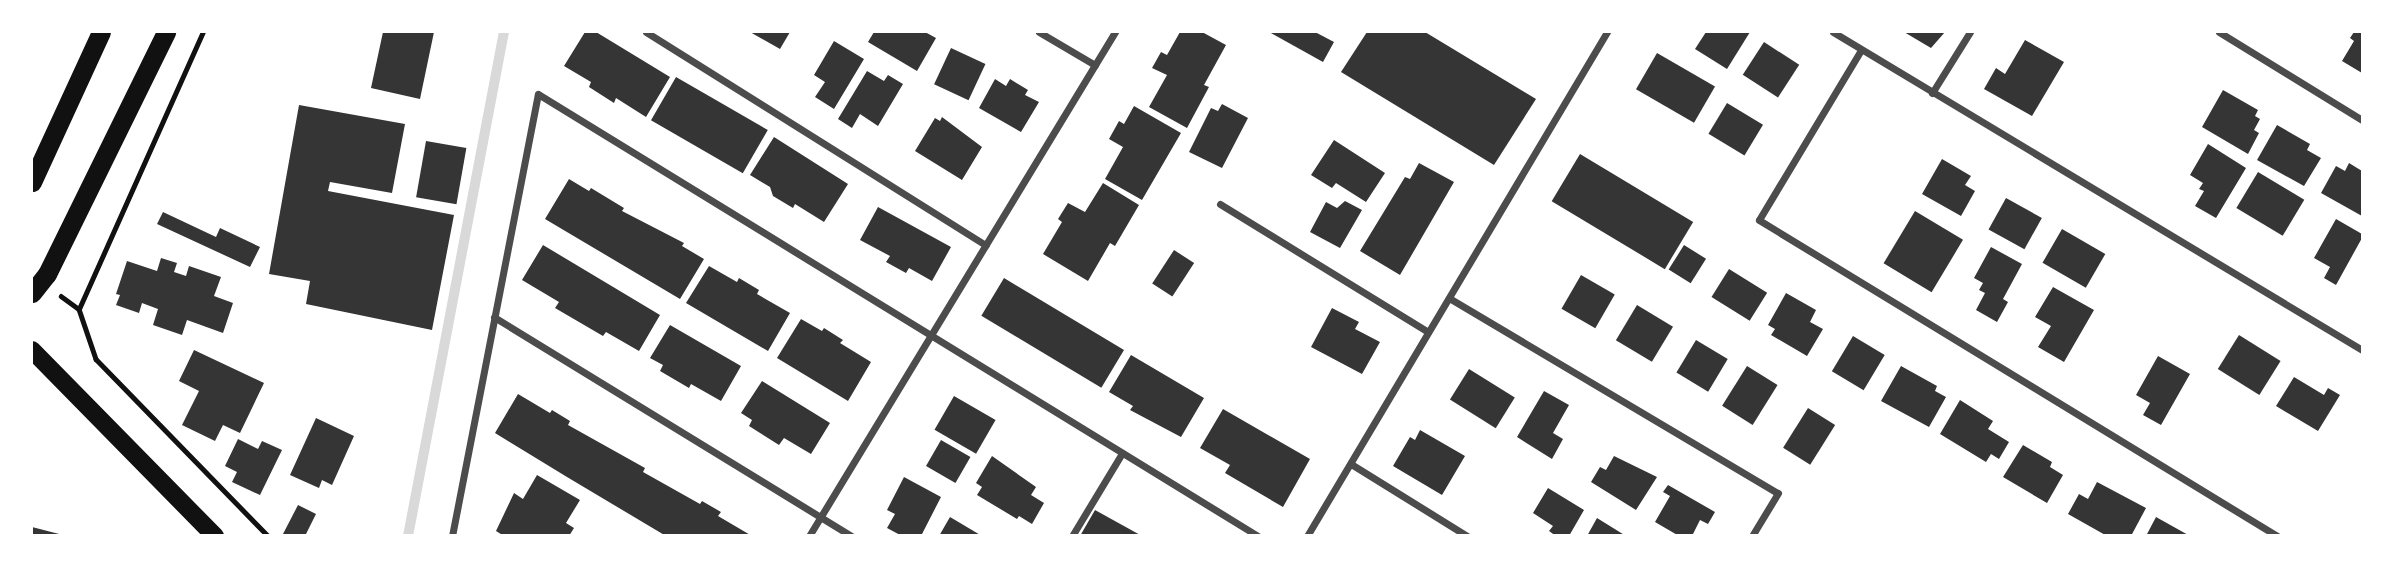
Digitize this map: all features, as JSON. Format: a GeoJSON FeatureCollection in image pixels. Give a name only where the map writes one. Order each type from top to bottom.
{"type":"FeatureCollection","features":[{"type":"Feature","properties":{"kind":"highway"},"geometry":{"type":"LineString","coordinates":[[32,182],[101,32]]}},
{"type":"Feature","properties":{"kind":"highway"},"geometry":{"type":"LineString","coordinates":[[32,293],[47,274],[166,32]]}},
{"type":"Feature","properties":{"kind":"main road"},"geometry":{"type":"LineString","coordinates":[[32,350],[215,536]]}},
{"type":"Feature","properties":{"kind":"street"},"geometry":{"type":"LineString","coordinates":[[646,32],[986,245]]}},
{"type":"Feature","properties":{"kind":"street"},"geometry":{"type":"LineString","coordinates":[[1039,32],[1095,65]]}},
{"type":"Feature","properties":{"kind":"street"},"geometry":{"type":"LineString","coordinates":[[808,536],[1115,32]]}},
{"type":"Feature","properties":{"kind":"street"},"geometry":{"type":"LineString","coordinates":[[1307,536],[1606,32]]}},
{"type":"Feature","properties":{"kind":"street"},"geometry":{"type":"LineString","coordinates":[[1833,32],[2362,350]]}},
{"type":"Feature","properties":{"kind":"street"},"geometry":{"type":"LineString","coordinates":[[1933,93],[1970,32]]}},
{"type":"Feature","properties":{"kind":"street"},"geometry":{"type":"LineString","coordinates":[[2219,32],[2362,120]]}},
{"type":"Feature","properties":{"kind":"street"},"geometry":{"type":"LineString","coordinates":[[1861,50],[1759,220],[2277,536]]}},
{"type":"Feature","properties":{"kind":"street"},"geometry":{"type":"LineString","coordinates":[[452,536],[538,94],[1258,536]]}},
{"type":"Feature","properties":{"kind":"street"},"geometry":{"type":"LineString","coordinates":[[1220,204],[1428,332]]}},
{"type":"Feature","properties":{"kind":"street"},"geometry":{"type":"LineString","coordinates":[[1449,298],[1777,493],[1752,536]]}},
{"type":"Feature","properties":{"kind":"street"},"geometry":{"type":"LineString","coordinates":[[494,317],[852,536]]}},
{"type":"Feature","properties":{"kind":"street"},"geometry":{"type":"LineString","coordinates":[[1072,536],[1122,453]]}},
{"type":"Feature","properties":{"kind":"street"},"geometry":{"type":"LineString","coordinates":[[1351,464],[1467,536]]}},
{"type":"Feature","properties":{"kind":"path"},"geometry":{"type":"LineString","coordinates":[[203,32],[79,309],[96,359],[268,536]]}},
{"type":"Feature","properties":{"kind":"building"},"geometry":{"type":"Polygon","coordinates":[[[383,32],[434,32],[420,99],[371,88],[383,32]]]}},
{"type":"Feature","properties":{"kind":"building"},"geometry":{"type":"Polygon","coordinates":[[[585,32],[596,32],[670,77],[646,117],[616,98],[614,103],[589,87],[591,82],[564,66],[585,32]]]}},
{"type":"Feature","properties":{"kind":"building"},"geometry":{"type":"Polygon","coordinates":[[[750,32],[790,32],[780,49],[750,32]]]}},
{"type":"Feature","properties":{"kind":"building"},"geometry":{"type":"Polygon","coordinates":[[[874,32],[925,32],[936,38],[917,71],[868,42],[874,32]]]}},
{"type":"Feature","properties":{"kind":"building"},"geometry":{"type":"Polygon","coordinates":[[[1180,32],[1202,32],[1226,45],[1204,85],[1209,87],[1187,128],[1149,107],[1167,75],[1152,68],[1161,52],[1167,55],[1180,32]]]}},
{"type":"Feature","properties":{"kind":"building"},"geometry":{"type":"Polygon","coordinates":[[[1269,32],[1315,32],[1334,42],[1323,62],[1269,32]]]}},
{"type":"Feature","properties":{"kind":"building"},"geometry":{"type":"Polygon","coordinates":[[[1367,32],[1425,32],[1536,99],[1494,165],[1341,72],[1367,32]]]}},
{"type":"Feature","properties":{"kind":"building"},"geometry":{"type":"Polygon","coordinates":[[[1706,32],[1750,32],[1727,69],[1695,49],[1706,32]]]}},
{"type":"Feature","properties":{"kind":"building"},"geometry":{"type":"Polygon","coordinates":[[[1904,32],[1945,32],[1931,48],[1904,32]]]}},
{"type":"Feature","properties":{"kind":"building"},"geometry":{"type":"Polygon","coordinates":[[[2354,32],[2362,32],[2362,73],[2342,61],[2354,41],[2350,38],[2354,32]]]}},
{"type":"Feature","properties":{"kind":"building"},"geometry":{"type":"Polygon","coordinates":[[[2025,40],[2064,62],[2032,116],[1984,89],[1996,68],[2005,74],[2025,40]]]}},
{"type":"Feature","properties":{"kind":"building"},"geometry":{"type":"Polygon","coordinates":[[[834,41],[864,59],[834,109],[815,97],[825,82],[814,75],[834,41]]]}},
{"type":"Feature","properties":{"kind":"building"},"geometry":{"type":"Polygon","coordinates":[[[1764,42],[1799,65],[1778,98],[1743,75],[1764,42]]]}},
{"type":"Feature","properties":{"kind":"building"},"geometry":{"type":"Polygon","coordinates":[[[951,48],[985,64],[969,100],[934,84],[951,48]]]}},
{"type":"Feature","properties":{"kind":"building"},"geometry":{"type":"Polygon","coordinates":[[[1657,53],[1715,86],[1694,123],[1636,89],[1657,53]]]}},
{"type":"Feature","properties":{"kind":"building"},"geometry":{"type":"Polygon","coordinates":[[[867,71],[884,81],[888,75],[903,84],[878,126],[860,114],[852,128],[838,119],[867,71]]]}},
{"type":"Feature","properties":{"kind":"building"},"geometry":{"type":"Polygon","coordinates":[[[676,77],[768,130],[743,173],[651,120],[676,77]]]}},
{"type":"Feature","properties":{"kind":"building"},"geometry":{"type":"Polygon","coordinates":[[[995,79],[1006,86],[1010,79],[1028,90],[1025,95],[1039,102],[1021,132],[979,108],[995,79]]]}},
{"type":"Feature","properties":{"kind":"building"},"geometry":{"type":"Polygon","coordinates":[[[2223,90],[2258,110],[2255,116],[2260,119],[2254,130],[2259,133],[2248,154],[2202,127],[2223,90]]]}},
{"type":"Feature","properties":{"kind":"building"},"geometry":{"type":"Polygon","coordinates":[[[1727,103],[1763,125],[1744,155],[1708,134],[1727,103]]]}},
{"type":"Feature","properties":{"kind":"building"},"geometry":{"type":"Polygon","coordinates":[[[1222,104],[1248,118],[1222,168],[1189,152],[1211,108],[1218,111],[1222,104]]]}},
{"type":"Feature","properties":{"kind":"building"},"geometry":{"type":"Polygon","coordinates":[[[299,105],[405,124],[392,193],[330,182],[328,191],[454,215],[432,330],[306,304],[310,281],[269,274],[299,105]]]}},
{"type":"Feature","properties":{"kind":"building"},"geometry":{"type":"Polygon","coordinates":[[[1134,106],[1181,133],[1142,200],[1105,179],[1123,147],[1109,139],[1119,121],[1124,124],[1134,106]]]}},
{"type":"Feature","properties":{"kind":"building"},"geometry":{"type":"Polygon","coordinates":[[[942,117],[982,147],[962,180],[915,151],[935,118],[940,121],[942,117]]]}},
{"type":"Feature","properties":{"kind":"building"},"geometry":{"type":"Polygon","coordinates":[[[2277,125],[2310,144],[2307,150],[2321,158],[2304,186],[2257,160],[2277,125]]]}},
{"type":"Feature","properties":{"kind":"building"},"geometry":{"type":"Polygon","coordinates":[[[774,137],[848,184],[824,222],[795,204],[793,208],[773,196],[770,187],[750,175],[774,137]]]}},
{"type":"Feature","properties":{"kind":"building"},"geometry":{"type":"Polygon","coordinates":[[[1334,140],[1385,173],[1366,202],[1336,183],[1332,188],[1311,175],[1334,140]]]}},
{"type":"Feature","properties":{"kind":"building"},"geometry":{"type":"Polygon","coordinates":[[[426,141],[466,148],[456,204],[416,197],[426,141]]]}},
{"type":"Feature","properties":{"kind":"building"},"geometry":{"type":"Polygon","coordinates":[[[2208,144],[2246,168],[2216,218],[2195,206],[2204,191],[2199,189],[2203,183],[2190,175],[2208,144]]]}},
{"type":"Feature","properties":{"kind":"building"},"geometry":{"type":"Polygon","coordinates":[[[1580,154],[1693,222],[1665,269],[1552,201],[1580,154]]]}},
{"type":"Feature","properties":{"kind":"building"},"geometry":{"type":"Polygon","coordinates":[[[1942,159],[1971,176],[1965,185],[1975,191],[1961,216],[1922,194],[1942,159]]]}},
{"type":"Feature","properties":{"kind":"building"},"geometry":{"type":"Polygon","coordinates":[[[1419,163],[1454,182],[1400,275],[1360,251],[1405,177],[1410,179],[1419,163]]]}},
{"type":"Feature","properties":{"kind":"building"},"geometry":{"type":"Polygon","coordinates":[[[2349,163],[2362,171],[2362,216],[2321,193],[2336,166],[2345,171],[2349,163]]]}},
{"type":"Feature","properties":{"kind":"building"},"geometry":{"type":"Polygon","coordinates":[[[2258,172],[2304,200],[2283,236],[2236,208],[2258,172]]]}},
{"type":"Feature","properties":{"kind":"building"},"geometry":{"type":"Polygon","coordinates":[[[569,179],[589,191],[591,188],[624,208],[622,211],[684,243],[682,246],[704,259],[680,299],[545,219],[569,179]]]}},
{"type":"Feature","properties":{"kind":"building"},"geometry":{"type":"Polygon","coordinates":[[[1103,183],[1139,205],[1115,246],[1110,243],[1088,281],[1043,254],[1062,222],[1058,219],[1068,203],[1085,212],[1103,183]]]}},
{"type":"Feature","properties":{"kind":"building"},"geometry":{"type":"Polygon","coordinates":[[[2006,198],[2042,218],[2024,249],[1989,229],[2006,198]]]}},
{"type":"Feature","properties":{"kind":"building"},"geometry":{"type":"Polygon","coordinates":[[[1345,201],[1362,210],[1340,248],[1310,232],[1326,202],[1337,208],[1345,201]]]}},
{"type":"Feature","properties":{"kind":"building"},"geometry":{"type":"Polygon","coordinates":[[[878,207],[951,247],[932,281],[909,268],[906,273],[886,262],[890,256],[860,240],[878,207]]]}},
{"type":"Feature","properties":{"kind":"building"},"geometry":{"type":"Polygon","coordinates":[[[1915,211],[1963,240],[1932,292],[1884,263],[1915,211]]]}},
{"type":"Feature","properties":{"kind":"building"},"geometry":{"type":"Polygon","coordinates":[[[163,212],[216,237],[220,228],[260,247],[250,267],[157,224],[163,212]]]}},
{"type":"Feature","properties":{"kind":"building"},"geometry":{"type":"Polygon","coordinates":[[[2336,219],[2362,234],[2362,238],[2336,285],[2324,278],[2330,267],[2314,258],[2336,219]]]}},
{"type":"Feature","properties":{"kind":"building"},"geometry":{"type":"Polygon","coordinates":[[[2062,229],[2105,254],[2086,288],[2042,263],[2062,229]]]}},
{"type":"Feature","properties":{"kind":"building"},"geometry":{"type":"Polygon","coordinates":[[[543,245],[660,315],[639,351],[606,332],[603,336],[555,308],[559,302],[522,280],[543,245]]]}},
{"type":"Feature","properties":{"kind":"building"},"geometry":{"type":"Polygon","coordinates":[[[1684,245],[1706,259],[1691,283],[1669,270],[1684,245]]]}},
{"type":"Feature","properties":{"kind":"building"},"geometry":{"type":"Polygon","coordinates":[[[1991,247],[2022,264],[2003,299],[2008,302],[1997,322],[1976,310],[1985,293],[1979,290],[1983,283],[1974,278],[1991,247]]]}},
{"type":"Feature","properties":{"kind":"building"},"geometry":{"type":"Polygon","coordinates":[[[1174,250],[1194,263],[1172,297],[1152,284],[1174,250]]]}},
{"type":"Feature","properties":{"kind":"building"},"geometry":{"type":"Polygon","coordinates":[[[161,258],[177,263],[174,272],[186,276],[189,266],[221,277],[214,296],[233,303],[223,333],[187,320],[182,335],[153,325],[158,309],[142,303],[139,313],[116,305],[120,295],[116,294],[127,261],[157,271],[161,258]]]}},
{"type":"Feature","properties":{"kind":"building"},"geometry":{"type":"Polygon","coordinates":[[[709,266],[737,282],[739,278],[759,290],[757,294],[790,313],[768,351],[686,303],[709,266]]]}},
{"type":"Feature","properties":{"kind":"building"},"geometry":{"type":"Polygon","coordinates":[[[1729,269],[1767,293],[1750,321],[1712,297],[1729,269]]]}},
{"type":"Feature","properties":{"kind":"building"},"geometry":{"type":"Polygon","coordinates":[[[1581,275],[1615,294],[1595,328],[1562,309],[1581,275]]]}},
{"type":"Feature","properties":{"kind":"building"},"geometry":{"type":"Polygon","coordinates":[[[1004,278],[1124,350],[1101,388],[981,316],[1004,278]]]}},
{"type":"Feature","properties":{"kind":"building"},"geometry":{"type":"Polygon","coordinates":[[[2053,287],[2094,310],[2064,362],[2038,347],[2051,326],[2035,317],[2053,287]]]}},
{"type":"Feature","properties":{"kind":"building"},"geometry":{"type":"Polygon","coordinates":[[[1786,293],[1816,310],[1810,322],[1823,329],[1807,356],[1771,335],[1775,329],[1768,325],[1786,293]]]}},
{"type":"Feature","properties":{"kind":"building"},"geometry":{"type":"Polygon","coordinates":[[[1637,305],[1673,327],[1652,362],[1616,340],[1637,305]]]}},
{"type":"Feature","properties":{"kind":"building"},"geometry":{"type":"Polygon","coordinates":[[[1332,308],[1359,322],[1355,329],[1380,342],[1362,374],[1311,347],[1332,308]]]}},
{"type":"Feature","properties":{"kind":"building"},"geometry":{"type":"Polygon","coordinates":[[[801,319],[822,331],[824,328],[843,340],[840,343],[871,362],[848,401],[777,358],[801,319]]]}},
{"type":"Feature","properties":{"kind":"building"},"geometry":{"type":"Polygon","coordinates":[[[670,325],[741,366],[721,401],[691,384],[689,388],[660,371],[663,365],[650,358],[670,325]]]}},
{"type":"Feature","properties":{"kind":"building"},"geometry":{"type":"Polygon","coordinates":[[[2239,335],[2281,361],[2259,395],[2218,369],[2239,335]]]}},
{"type":"Feature","properties":{"kind":"building"},"geometry":{"type":"Polygon","coordinates":[[[1853,336],[1885,355],[1864,390],[1832,371],[1853,336]]]}},
{"type":"Feature","properties":{"kind":"building"},"geometry":{"type":"Polygon","coordinates":[[[1696,340],[1728,359],[1708,392],[1676,373],[1696,340]]]}},
{"type":"Feature","properties":{"kind":"building"},"geometry":{"type":"Polygon","coordinates":[[[194,350],[264,383],[240,433],[223,425],[215,441],[182,425],[199,391],[179,381],[194,350]]]}},
{"type":"Feature","properties":{"kind":"building"},"geometry":{"type":"Polygon","coordinates":[[[1131,355],[1204,398],[1181,437],[1130,410],[1133,406],[1109,392],[1131,355]]]}},
{"type":"Feature","properties":{"kind":"building"},"geometry":{"type":"Polygon","coordinates":[[[2158,356],[2190,374],[2161,425],[2143,415],[2150,403],[2136,395],[2158,356]]]}},
{"type":"Feature","properties":{"kind":"building"},"geometry":{"type":"Polygon","coordinates":[[[1747,366],[1778,385],[1753,425],[1722,406],[1747,366]]]}},
{"type":"Feature","properties":{"kind":"building"},"geometry":{"type":"Polygon","coordinates":[[[1901,366],[1937,386],[1935,391],[1946,397],[1929,427],[1881,401],[1901,366]]]}},
{"type":"Feature","properties":{"kind":"building"},"geometry":{"type":"Polygon","coordinates":[[[1469,369],[1515,398],[1496,428],[1450,400],[1469,369]]]}},
{"type":"Feature","properties":{"kind":"building"},"geometry":{"type":"Polygon","coordinates":[[[2294,377],[2324,395],[2328,388],[2340,395],[2318,431],[2276,406],[2294,377]]]}},
{"type":"Feature","properties":{"kind":"building"},"geometry":{"type":"Polygon","coordinates":[[[762,381],[830,423],[811,454],[784,438],[779,445],[749,426],[752,420],[741,413],[762,381]]]}},
{"type":"Feature","properties":{"kind":"building"},"geometry":{"type":"Polygon","coordinates":[[[1544,391],[1569,405],[1553,433],[1563,439],[1552,459],[1517,437],[1544,391]]]}},
{"type":"Feature","properties":{"kind":"building"},"geometry":{"type":"Polygon","coordinates":[[[518,394],[550,413],[552,410],[570,421],[568,425],[645,468],[643,472],[700,504],[702,501],[721,512],[718,516],[752,536],[666,536],[567,477],[495,433],[518,394]]]}},
{"type":"Feature","properties":{"kind":"building"},"geometry":{"type":"Polygon","coordinates":[[[954,396],[996,420],[976,454],[934,430],[954,396]]]}},
{"type":"Feature","properties":{"kind":"building"},"geometry":{"type":"Polygon","coordinates":[[[1960,400],[1993,421],[1988,429],[2009,442],[1999,459],[1991,454],[1986,462],[1940,434],[1960,400]]]}},
{"type":"Feature","properties":{"kind":"building"},"geometry":{"type":"Polygon","coordinates":[[[1808,408],[1835,425],[1810,465],[1783,448],[1808,408]]]}},
{"type":"Feature","properties":{"kind":"building"},"geometry":{"type":"Polygon","coordinates":[[[1223,409],[1310,459],[1283,507],[1225,473],[1230,465],[1200,448],[1223,409]]]}},
{"type":"Feature","properties":{"kind":"building"},"geometry":{"type":"Polygon","coordinates":[[[316,418],[354,436],[332,485],[322,480],[319,488],[290,475],[316,418]]]}},
{"type":"Feature","properties":{"kind":"building"},"geometry":{"type":"Polygon","coordinates":[[[1420,430],[1465,456],[1442,495],[1393,466],[1410,437],[1415,440],[1420,430]]]}},
{"type":"Feature","properties":{"kind":"building"},"geometry":{"type":"Polygon","coordinates":[[[238,439],[258,449],[262,441],[282,450],[260,495],[232,482],[237,472],[225,466],[238,439]]]}},
{"type":"Feature","properties":{"kind":"building"},"geometry":{"type":"Polygon","coordinates":[[[941,440],[970,457],[955,483],[926,466],[941,440]]]}},
{"type":"Feature","properties":{"kind":"building"},"geometry":{"type":"Polygon","coordinates":[[[2023,445],[2052,462],[2050,467],[2063,475],[2047,503],[2003,477],[2023,445]]]}},
{"type":"Feature","properties":{"kind":"building"},"geometry":{"type":"Polygon","coordinates":[[[992,456],[1036,487],[1031,495],[1044,503],[1032,524],[1019,516],[1017,519],[977,495],[982,487],[976,483],[992,456]]]}},
{"type":"Feature","properties":{"kind":"building"},"geometry":{"type":"Polygon","coordinates":[[[1614,456],[1657,477],[1636,510],[1591,482],[1600,467],[1606,470],[1614,456]]]}},
{"type":"Feature","properties":{"kind":"building"},"geometry":{"type":"Polygon","coordinates":[[[537,475],[580,500],[566,523],[574,528],[569,536],[504,536],[496,531],[514,493],[523,499],[537,475]]]}},
{"type":"Feature","properties":{"kind":"building"},"geometry":{"type":"Polygon","coordinates":[[[904,477],[941,497],[921,536],[902,536],[887,528],[895,514],[887,510],[904,477]]]}},
{"type":"Feature","properties":{"kind":"building"},"geometry":{"type":"Polygon","coordinates":[[[2097,482],[2146,508],[2131,536],[2107,536],[2068,514],[2079,494],[2088,499],[2097,482]]]}},
{"type":"Feature","properties":{"kind":"building"},"geometry":{"type":"Polygon","coordinates":[[[1668,485],[1715,512],[1708,524],[1700,520],[1692,536],[1679,536],[1655,522],[1670,496],[1663,492],[1668,485]]]}},
{"type":"Feature","properties":{"kind":"building"},"geometry":{"type":"Polygon","coordinates":[[[1548,488],[1584,510],[1569,536],[1556,536],[1549,531],[1553,526],[1533,513],[1548,488]]]}},
{"type":"Feature","properties":{"kind":"building"},"geometry":{"type":"Polygon","coordinates":[[[298,505],[316,514],[305,536],[286,536],[283,534],[298,505]]]}},
{"type":"Feature","properties":{"kind":"building"},"geometry":{"type":"Polygon","coordinates":[[[1095,510],[1142,536],[1080,536],[1095,510]]]}},
{"type":"Feature","properties":{"kind":"building"},"geometry":{"type":"Polygon","coordinates":[[[950,517],[982,536],[939,536],[950,517]]]}},
{"type":"Feature","properties":{"kind":"building"},"geometry":{"type":"Polygon","coordinates":[[[2156,517],[2190,536],[2146,536],[2156,517]]]}},
{"type":"Feature","properties":{"kind":"building"},"geometry":{"type":"Polygon","coordinates":[[[1597,518],[1626,536],[1587,536],[1597,518]]]}},
{"type":"Feature","properties":{"kind":"building"},"geometry":{"type":"Polygon","coordinates":[[[32,527],[63,535],[63,536],[32,536],[32,527]]]}},
{"type":"Feature","properties":{"kind":"waterway"},"geometry":{"type":"LineString","coordinates":[[408,536],[504,32]]}}]}
